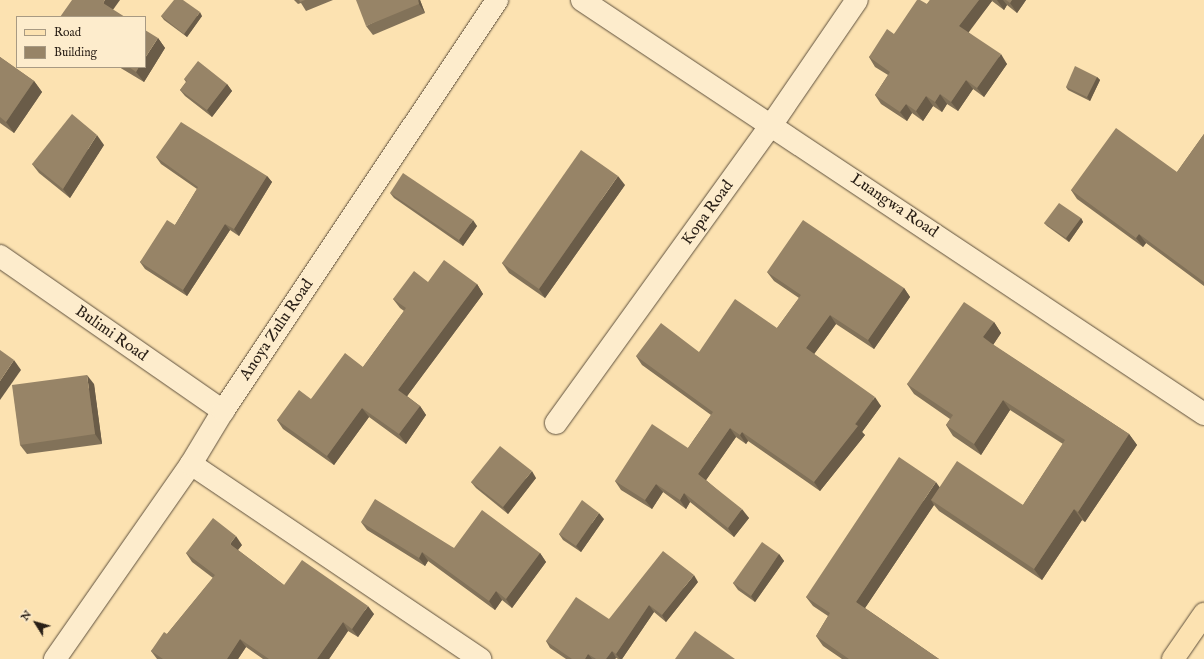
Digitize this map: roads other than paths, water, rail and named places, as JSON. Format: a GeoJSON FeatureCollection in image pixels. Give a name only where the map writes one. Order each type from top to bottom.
{"type":"FeatureCollection","features":[{"type":"Feature","properties":{"kind":"main road"},"geometry":{"type":"LineString","coordinates":[[1173,659],[1204,614]]}},
{"type":"Feature","properties":{"kind":"street","name":"Anoya Zulu Road"},"geometry":{"type":"LineString","coordinates":[[56,659],[191,464],[223,411],[497,0]]}},
{"type":"Feature","properties":{"kind":"street","name":"Luangwa Road"},"geometry":{"type":"LineString","coordinates":[[582,0],[772,124],[1204,414]]}},
{"type":"Feature","properties":{"kind":"street","name":"Kopa Road"},"geometry":{"type":"LineString","coordinates":[[556,423],[772,124],[857,0]]}},
{"type":"Feature","properties":{"kind":"street","name":"Bulimi Road"},"geometry":{"type":"LineString","coordinates":[[0,256],[223,411]]}},
{"type":"Feature","properties":{"kind":"street"},"geometry":{"type":"LineString","coordinates":[[191,464],[480,659]]}}]}
